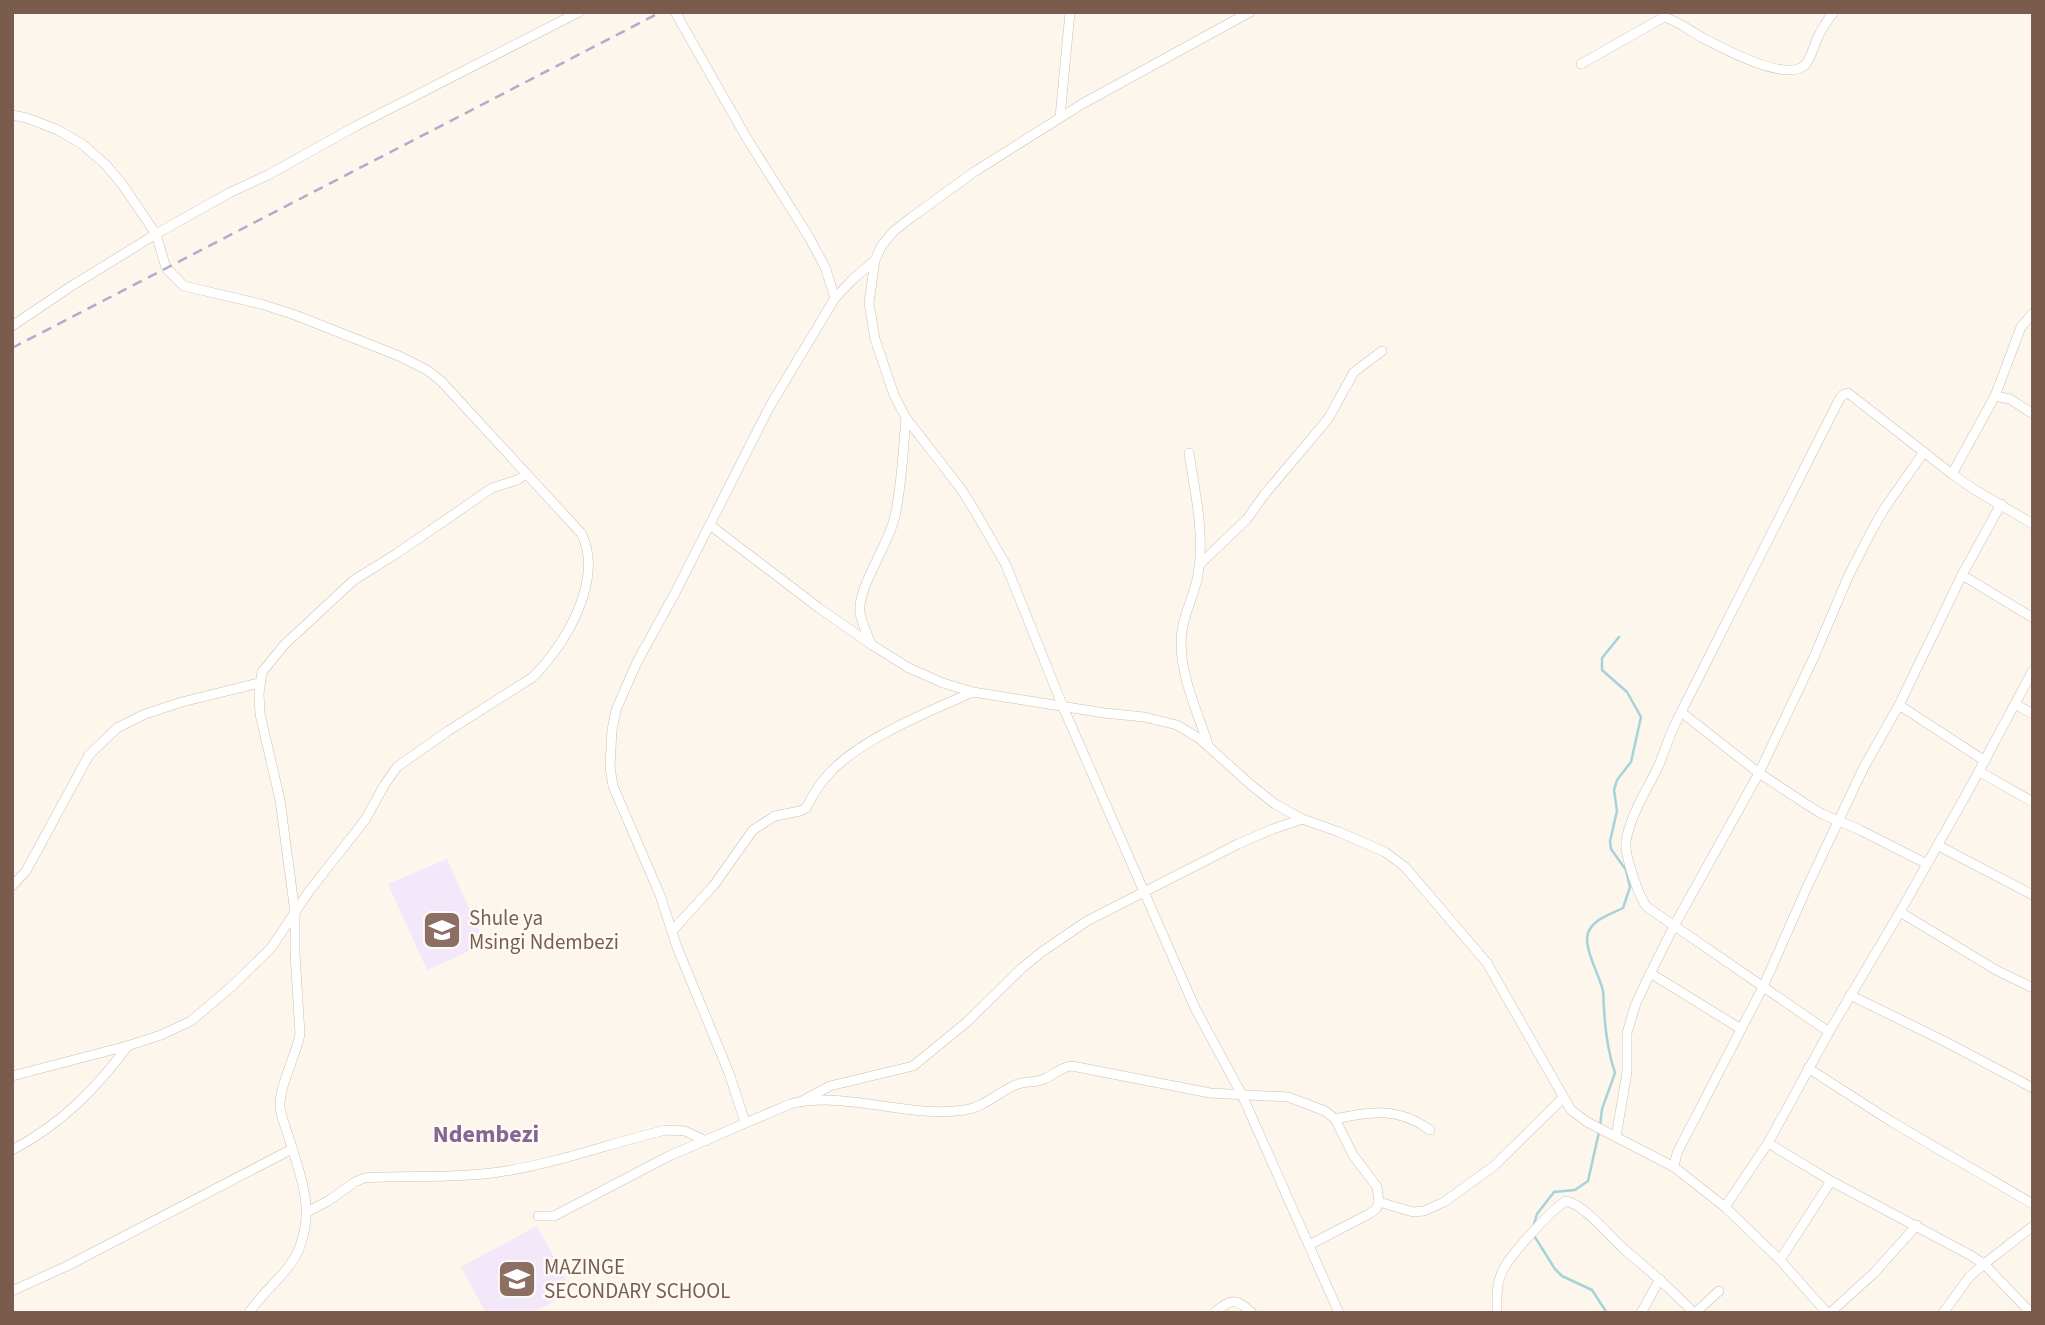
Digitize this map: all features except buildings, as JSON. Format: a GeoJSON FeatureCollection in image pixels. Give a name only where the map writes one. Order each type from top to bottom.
{"type":"FeatureCollection","features":[{"type":"Feature","properties":{"kind":"street"},"geometry":{"type":"LineString","coordinates":[[12,326],[156,234],[229,193],[579,12]]}},
{"type":"Feature","properties":{"kind":"street"},"geometry":{"type":"LineString","coordinates":[[675,12],[753,149],[810,237],[825,267],[835,298]]}},
{"type":"Feature","properties":{"kind":"street"},"geometry":{"type":"LineString","coordinates":[[1060,117],[1070,12]]}},
{"type":"Feature","properties":{"kind":"street"},"geometry":{"type":"LineString","coordinates":[[745,1122],[729,1073],[653,877],[613,786],[610,767],[616,709],[637,662],[770,406],[835,298],[874,260],[894,231],[974,172],[1060,117],[1250,12]]}},
{"type":"Feature","properties":{"kind":"street"},"geometry":{"type":"LineString","coordinates":[[1581,64],[1664,18],[1671,19],[1711,42],[1758,63],[1779,70],[1794,70],[1805,64],[1820,31],[1834,12]]}},
{"type":"Feature","properties":{"kind":"street"},"geometry":{"type":"LineString","coordinates":[[12,115],[58,130],[82,144],[106,165],[156,234],[166,268],[184,286],[295,314],[358,338],[428,370],[455,395],[564,513],[585,541],[588,575],[582,603],[575,619],[555,652],[533,677],[397,767],[365,820],[310,890],[282,933],[258,962],[191,1021],[161,1035],[127,1046],[12,1076]]}},
{"type":"Feature","properties":{"kind":"street"},"geometry":{"type":"LineString","coordinates":[[874,260],[869,303],[874,339],[890,387],[906,418],[961,489],[1006,565],[1063,707],[1195,1007],[1242,1096],[1339,1313]]}},
{"type":"Feature","properties":{"kind":"street"},"geometry":{"type":"LineString","coordinates":[[1952,474],[1995,396],[2017,336],[2033,313]]}},
{"type":"Feature","properties":{"kind":"street"},"geometry":{"type":"LineString","coordinates":[[1199,565],[1247,519],[1328,419],[1354,372],[1382,351]]}},
{"type":"Feature","properties":{"kind":"street"},"geometry":{"type":"LineString","coordinates":[[1829,1032],[1657,915],[1644,903],[1627,858],[1625,845],[1636,811],[1681,712],[1842,395],[1848,393],[1952,474],[2033,524]]}},
{"type":"Feature","properties":{"kind":"street"},"geometry":{"type":"LineString","coordinates":[[1995,396],[2010,399],[2033,414]]}},
{"type":"Feature","properties":{"kind":"street"},"geometry":{"type":"LineString","coordinates":[[872,645],[860,612],[861,598],[891,533],[895,517],[906,418]]}},
{"type":"Feature","properties":{"kind":"street"},"geometry":{"type":"LineString","coordinates":[[1616,1137],[1627,1072],[1627,1032],[1635,1006],[1674,926],[1759,773],[1871,532],[1924,452]]}},
{"type":"Feature","properties":{"kind":"street"},"geometry":{"type":"LineString","coordinates":[[1189,453],[1198,513],[1199,565],[1194,593],[1181,629],[1182,663],[1209,746]]}},
{"type":"Feature","properties":{"kind":"street"},"geometry":{"type":"LineString","coordinates":[[249,1313],[298,1252],[307,1212],[300,1175],[280,1108],[300,1034],[295,913],[280,800],[260,714],[259,683],[265,667],[284,645],[354,580],[492,488],[527,474]]}},
{"type":"Feature","properties":{"kind":"street"},"geometry":{"type":"LineString","coordinates":[[1674,1167],[1682,1142],[1763,987],[1864,767],[1899,705],[1962,575],[2001,504]]}},
{"type":"Feature","properties":{"kind":"street"},"geometry":{"type":"LineString","coordinates":[[710,525],[872,645],[909,668],[943,683],[973,692],[1165,721],[1191,733],[1260,793],[1302,819],[1385,852],[1405,867],[1487,963],[1563,1098],[1581,1118],[1674,1167],[1725,1207],[1780,1260],[1829,1313],[1874,1273],[1917,1225]]}},
{"type":"Feature","properties":{"kind":"street"},"geometry":{"type":"LineString","coordinates":[[1962,575],[2033,618]]}},
{"type":"Feature","properties":{"kind":"street"},"geometry":{"type":"LineString","coordinates":[[1725,1207],[1768,1143],[1808,1068],[1980,772],[2033,670]]}},
{"type":"Feature","properties":{"kind":"street"},"geometry":{"type":"LineString","coordinates":[[12,886],[26,871],[89,755],[117,728],[145,714],[170,706],[259,683]]}},
{"type":"Feature","properties":{"kind":"street"},"geometry":{"type":"LineString","coordinates":[[672,931],[714,885],[753,830],[775,816],[806,808],[828,774],[850,755],[914,718],[973,692]]}},
{"type":"Feature","properties":{"kind":"street"},"geometry":{"type":"LineString","coordinates":[[2015,704],[2033,714]]}},
{"type":"Feature","properties":{"kind":"street"},"geometry":{"type":"LineString","coordinates":[[1899,705],[1985,761]]}},
{"type":"Feature","properties":{"kind":"street"},"geometry":{"type":"LineString","coordinates":[[1681,712],[1759,773],[1806,804],[1927,864]]}},
{"type":"Feature","properties":{"kind":"street"},"geometry":{"type":"LineString","coordinates":[[1980,772],[2033,802]]}},
{"type":"Feature","properties":{"kind":"street"},"geometry":{"type":"LineString","coordinates":[[538,1216],[554,1216],[669,1156],[745,1122],[802,1101],[830,1086],[913,1066],[952,1036],[1009,979],[1043,950],[1097,916],[1238,844],[1302,819]]}},
{"type":"Feature","properties":{"kind":"street"},"geometry":{"type":"LineString","coordinates":[[1937,845],[2033,895]]}},
{"type":"Feature","properties":{"kind":"street"},"geometry":{"type":"LineString","coordinates":[[1900,912],[1996,970],[2033,988]]}},
{"type":"Feature","properties":{"kind":"street"},"geometry":{"type":"LineString","coordinates":[[1650,973],[1741,1029]]}},
{"type":"Feature","properties":{"kind":"street"},"geometry":{"type":"LineString","coordinates":[[1850,995],[2033,1088]]}},
{"type":"Feature","properties":{"kind":"street"},"geometry":{"type":"LineString","coordinates":[[12,1150],[42,1133],[68,1113],[108,1072],[127,1046]]}},
{"type":"Feature","properties":{"kind":"street"},"geometry":{"type":"LineString","coordinates":[[802,1101],[850,1102],[919,1110],[966,1110],[978,1107],[1016,1085],[1042,1080],[1068,1066],[1182,1088],[1298,1100],[1325,1111],[1335,1119],[1353,1155],[1374,1182],[1379,1194],[1376,1209],[1308,1245]]}},
{"type":"Feature","properties":{"kind":"street"},"geometry":{"type":"LineString","coordinates":[[1808,1068],[1892,1122],[2033,1204]]}},
{"type":"Feature","properties":{"kind":"street"},"geometry":{"type":"LineString","coordinates":[[1379,1202],[1418,1212],[1444,1202],[1494,1166],[1563,1098]]}},
{"type":"Feature","properties":{"kind":"street"},"geometry":{"type":"LineString","coordinates":[[1335,1119],[1370,1112],[1395,1113],[1412,1118],[1430,1130]]}},
{"type":"Feature","properties":{"kind":"street"},"geometry":{"type":"LineString","coordinates":[[307,1212],[362,1178],[437,1177],[500,1172],[553,1162],[666,1130],[685,1131],[706,1141]]}},
{"type":"Feature","properties":{"kind":"street"},"geometry":{"type":"LineString","coordinates":[[1768,1143],[1831,1181],[1917,1225],[1984,1264],[2031,1313]]}},
{"type":"Feature","properties":{"kind":"street"},"geometry":{"type":"LineString","coordinates":[[12,1291],[67,1266],[292,1149]]}},
{"type":"Feature","properties":{"kind":"street"},"geometry":{"type":"LineString","coordinates":[[1780,1260],[1831,1181]]}},
{"type":"Feature","properties":{"kind":"street"},"geometry":{"type":"LineString","coordinates":[[1497,1313],[1498,1287],[1503,1269],[1532,1233],[1565,1201],[1578,1206],[1694,1313],[1719,1291]]}},
{"type":"Feature","properties":{"kind":"street"},"geometry":{"type":"LineString","coordinates":[[1943,1313],[1968,1279],[2033,1226]]}},
{"type":"Feature","properties":{"kind":"street"},"geometry":{"type":"LineString","coordinates":[[1641,1313],[1660,1279]]}},
{"type":"Feature","properties":{"kind":"street"},"geometry":{"type":"LineString","coordinates":[[1214,1313],[1228,1302],[1234,1301],[1252,1313]]}},
{"type":"Feature","properties":{"kind":"shaded area"},"geometry":{"type":"Polygon","coordinates":[[[447,859],[485,944],[427,970],[388,884],[447,859]]]}},
{"type":"Feature","properties":{"kind":"shaded area","name":"MAZINGE SECONDARY SCHOOL"},"geometry":{"type":"Polygon","coordinates":[[[537,1226],[572,1291],[532,1313],[486,1313],[461,1267],[537,1226]]]}},
{"type":"Feature","properties":{"kind":"waterway"},"geometry":{"type":"LineString","coordinates":[[1600,1126],[1602,1109],[1615,1073],[1607,1041],[1603,991],[1587,939],[1594,924],[1623,908],[1630,887],[1626,870],[1611,849],[1610,841],[1617,811],[1614,790],[1617,780],[1631,762],[1641,717],[1627,692],[1602,670],[1602,658],[1619,637]]}},
{"type":"Feature","properties":{"kind":"waterway"},"geometry":{"type":"LineString","coordinates":[[1533,1227],[1537,1214],[1554,1192],[1575,1190],[1588,1181],[1599,1132]]}},
{"type":"Feature","properties":{"kind":"waterway"},"geometry":{"type":"LineString","coordinates":[[1533,1234],[1555,1269],[1562,1276],[1592,1290],[1607,1313]]}},
{"type":"Feature","properties":{"kind":"railway"},"geometry":{"type":"LineString","coordinates":[[12,348],[661,12]]}},
{"type":"Feature","properties":{"kind":"place","name":"Shule ya Msingi Ndembezi"},"geometry":{"type":"Point","coordinates":[442,930]}},
{"type":"Feature","properties":{"kind":"place","name":"MAZINGE SECONDARY SCHOOL"},"geometry":{"type":"Point","coordinates":[517,1279]}},
{"type":"Feature","properties":{"kind":"district","name":"Ndembezi"},"geometry":{"type":"Point","coordinates":[486,1134]}}]}
